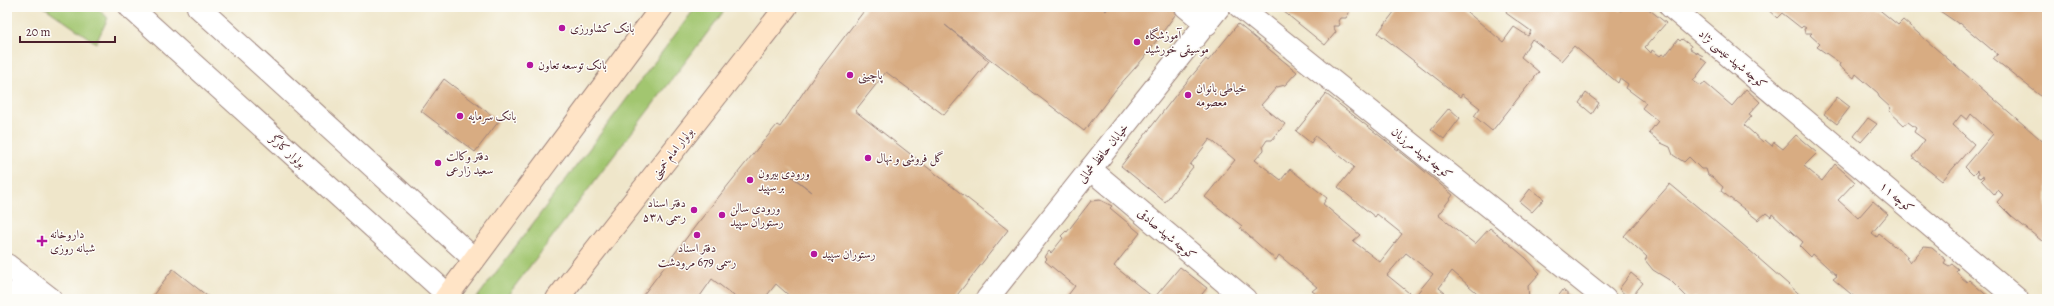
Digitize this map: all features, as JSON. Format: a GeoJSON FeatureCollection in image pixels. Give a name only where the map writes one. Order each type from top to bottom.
{"type":"FeatureCollection","features":[{"type":"Feature","properties":{"kind":"main road"},"geometry":{"type":"LineString","coordinates":[[446,297],[473,258],[662,7]]}},
{"type":"Feature","properties":{"kind":"main road","name":"بولوار امام خمینی"},"geometry":{"type":"LineString","coordinates":[[557,299],[786,7]]}},
{"type":"Feature","properties":{"kind":"street","name":"بولوار کارگر"},"geometry":{"type":"LineString","coordinates":[[130,7],[446,297]]}},
{"type":"Feature","properties":{"kind":"street"},"geometry":{"type":"LineString","coordinates":[[198,7],[473,258]]}},
{"type":"Feature","properties":{"kind":"street"},"geometry":{"type":"LineString","coordinates":[[1186,7],[1213,15]]}},
{"type":"Feature","properties":{"kind":"street","name":"کوچه شهید مرزبان"},"geometry":{"type":"LineString","coordinates":[[1240,7],[1605,299]]}},
{"type":"Feature","properties":{"kind":"street","name":"کوچه شهید عیسی نژاد"},"geometry":{"type":"LineString","coordinates":[[1671,7],[1776,96]]}},
{"type":"Feature","properties":{"kind":"street","name":"خیابان حافظ شمالی"},"geometry":{"type":"LineString","coordinates":[[987,299],[1213,15]]}},
{"type":"Feature","properties":{"kind":"street","name":"کوچه ۱۱"},"geometry":{"type":"LineString","coordinates":[[1776,96],[2017,299]]}},
{"type":"Feature","properties":{"kind":"street","name":"کوچه شهید صادقی"},"geometry":{"type":"LineString","coordinates":[[1090,169],[1245,299]]}},
{"type":"Feature","properties":{"kind":"street"},"geometry":{"type":"LineString","coordinates":[[7,265],[51,299]]}},
{"type":"Feature","properties":{"kind":"street"},"geometry":{"type":"LineString","coordinates":[[11,299],[27,280]]}},
{"type":"Feature","properties":{"kind":"green space"},"geometry":{"type":"Polygon","coordinates":[[[44,7],[96,7],[108,18],[96,43],[44,7]]]}},
{"type":"Feature","properties":{"kind":"green space"},"geometry":{"type":"Polygon","coordinates":[[[696,7],[727,7],[505,299],[476,299],[696,7]]]}},
{"type":"Feature","properties":{"kind":"building"},"geometry":{"type":"Polygon","coordinates":[[[867,7],[1107,7],[1105,10],[1106,11],[1109,7],[1174,7],[1178,11],[1143,59],[1117,88],[1084,131],[945,25],[989,61],[944,115],[886,72],[855,111],[1008,230],[954,299],[793,299],[776,284],[764,299],[738,299],[712,279],[698,299],[640,299],[757,149],[777,125],[780,127],[813,78],[867,7]],[[783,170],[812,192],[784,170],[783,170]]]}},
{"type":"Feature","properties":{"kind":"building"},"geometry":{"type":"Polygon","coordinates":[[[1278,7],[1349,7],[1347,8],[1349,13],[1346,18],[1340,18],[1338,21],[1340,24],[1339,26],[1333,26],[1336,32],[1325,45],[1278,7]]]}},
{"type":"Feature","properties":{"kind":"building"},"geometry":{"type":"Polygon","coordinates":[[[1398,7],[1461,7],[1503,42],[1514,27],[1528,36],[1531,31],[1506,13],[1507,7],[1616,7],[1621,11],[1623,7],[1646,7],[1666,23],[1645,47],[1651,53],[1652,50],[1660,56],[1662,54],[1665,56],[1678,39],[1680,41],[1682,39],[1691,46],[1690,49],[1703,56],[1701,58],[1707,63],[1693,81],[1701,86],[1705,83],[1732,106],[1746,89],[1760,102],[1749,114],[1752,116],[1744,125],[1763,142],[1765,140],[1772,146],[1774,142],[1783,149],[1796,135],[1817,153],[1804,166],[1822,181],[1835,164],[1855,182],[1838,200],[1858,218],[1873,201],[1888,214],[1872,233],[1877,237],[1879,234],[1908,257],[1906,258],[1910,263],[1924,247],[1932,248],[1946,260],[1944,263],[1949,266],[1952,264],[1958,269],[1956,271],[1961,277],[1967,282],[1969,280],[1991,299],[1857,299],[1833,279],[1837,276],[1813,254],[1811,257],[1800,246],[1803,242],[1772,214],[1771,217],[1766,213],[1758,220],[1721,191],[1723,187],[1708,175],[1706,169],[1701,169],[1689,157],[1684,162],[1673,155],[1670,147],[1661,143],[1649,133],[1658,121],[1642,108],[1646,103],[1626,88],[1628,84],[1620,78],[1618,83],[1574,46],[1561,61],[1532,39],[1521,57],[1539,72],[1492,131],[1474,116],[1480,108],[1462,94],[1460,97],[1378,33],[1398,7]]]}},
{"type":"Feature","properties":{"kind":"building"},"geometry":{"type":"Polygon","coordinates":[[[1765,7],[1876,7],[1898,25],[1903,20],[2047,145],[2047,240],[2044,239],[2042,241],[2012,217],[1997,202],[2003,195],[1998,190],[1995,195],[1981,180],[1984,177],[1982,176],[1980,178],[1977,176],[1977,171],[1973,175],[1965,167],[1993,134],[1971,114],[1967,120],[1961,115],[1953,125],[1974,144],[1942,181],[1912,157],[1925,140],[1914,132],[1916,128],[1908,122],[1904,125],[1889,111],[1891,108],[1879,97],[1878,93],[1856,74],[1854,78],[1839,66],[1840,63],[1817,47],[1820,44],[1810,35],[1812,33],[1805,33],[1804,29],[1806,28],[1803,26],[1801,28],[1782,13],[1777,18],[1765,7]]]}},
{"type":"Feature","properties":{"kind":"building"},"geometry":{"type":"Polygon","coordinates":[[[1934,7],[2047,7],[2047,101],[1993,58],[1998,55],[1960,23],[1959,24],[1934,7]]]}},
{"type":"Feature","properties":{"kind":"building"},"geometry":{"type":"Polygon","coordinates":[[[1238,24],[1297,72],[1285,85],[1277,87],[1261,105],[1285,124],[1272,140],[1267,140],[1263,146],[1264,150],[1255,160],[1281,180],[1290,169],[1327,198],[1323,204],[1360,235],[1353,241],[1380,262],[1402,234],[1377,214],[1375,217],[1338,187],[1354,167],[1315,136],[1311,143],[1296,131],[1326,94],[1453,195],[1438,215],[1475,244],[1490,228],[1526,258],[1540,273],[1528,286],[1529,299],[1484,299],[1452,271],[1439,288],[1452,299],[1323,299],[1312,291],[1317,287],[1279,255],[1276,260],[1240,228],[1242,226],[1205,197],[1235,160],[1210,139],[1190,165],[1193,167],[1165,202],[1121,166],[1175,96],[1206,59],[1208,61],[1238,24]],[[1406,253],[1387,275],[1414,297],[1433,274],[1406,253]]]}},
{"type":"Feature","properties":{"kind":"building","name":"بانک سرمایه"},"geometry":{"type":"Polygon","coordinates":[[[444,79],[499,121],[475,152],[421,111],[444,79]]]}},
{"type":"Feature","properties":{"kind":"building"},"geometry":{"type":"Polygon","coordinates":[[[1586,93],[1599,103],[1592,114],[1579,103],[1586,93]]]}},
{"type":"Feature","properties":{"kind":"building"},"geometry":{"type":"Polygon","coordinates":[[[1837,97],[1850,107],[1837,124],[1824,114],[1837,97]]]}},
{"type":"Feature","properties":{"kind":"building"},"geometry":{"type":"Polygon","coordinates":[[[1449,108],[1460,118],[1444,139],[1431,129],[1449,108]]]}},
{"type":"Feature","properties":{"kind":"building"},"geometry":{"type":"Polygon","coordinates":[[[1868,118],[1877,124],[1861,142],[1854,136],[1868,118]]]}},
{"type":"Feature","properties":{"kind":"building"},"geometry":{"type":"Polygon","coordinates":[[[1670,184],[1805,299],[1697,299],[1695,297],[1693,299],[1689,299],[1671,281],[1653,270],[1645,260],[1647,257],[1624,236],[1670,184]]]}},
{"type":"Feature","properties":{"kind":"building"},"geometry":{"type":"Polygon","coordinates":[[[1530,189],[1544,199],[1532,212],[1520,202],[1530,189]]]}},
{"type":"Feature","properties":{"kind":"building"},"geometry":{"type":"Polygon","coordinates":[[[1100,200],[1112,206],[1110,208],[1140,233],[1114,266],[1154,298],[1180,267],[1207,288],[1198,299],[1065,299],[1075,286],[1045,261],[1047,259],[1045,257],[1049,251],[1051,253],[1063,238],[1061,236],[1066,231],[1067,232],[1091,201],[1100,200]]]}},
{"type":"Feature","properties":{"kind":"building"},"geometry":{"type":"Polygon","coordinates":[[[173,269],[211,299],[150,299],[173,269]]]}},
{"type":"Feature","properties":{"kind":"building"},"geometry":{"type":"Polygon","coordinates":[[[1631,273],[1643,283],[1630,299],[1619,289],[1631,273]]]}},
{"type":"Feature","properties":{"kind":"building"},"geometry":{"type":"Polygon","coordinates":[[[1563,290],[1573,299],[1556,299],[1563,290]]]}},
{"type":"Feature","properties":{"kind":"place","name":"بانک کشاورزی"},"geometry":{"type":"Point","coordinates":[562,28]}},
{"type":"Feature","properties":{"kind":"place","name":"آموزشگاه موسیقی خورشید"},"geometry":{"type":"Point","coordinates":[1137,42]}},
{"type":"Feature","properties":{"kind":"place","name":"بانک توسعه تعاون"},"geometry":{"type":"Point","coordinates":[530,65]}},
{"type":"Feature","properties":{"kind":"place","name":"پاچینی"},"geometry":{"type":"Point","coordinates":[850,75]}},
{"type":"Feature","properties":{"kind":"place","name":"خیاطی بانوان معصومه"},"geometry":{"type":"Point","coordinates":[1188,95]}},
{"type":"Feature","properties":{"kind":"place","name":"بانک سرمایه"},"geometry":{"type":"Point","coordinates":[460,116]}},
{"type":"Feature","properties":{"kind":"place","name":"گل فروشی و نهال"},"geometry":{"type":"Point","coordinates":[868,158]}},
{"type":"Feature","properties":{"kind":"place","name":"دفتر وکالت سعید زارعی"},"geometry":{"type":"Point","coordinates":[438,163]}},
{"type":"Feature","properties":{"kind":"place","name":"ورودی بیرون بر سپید"},"geometry":{"type":"Point","coordinates":[750,180]}},
{"type":"Feature","properties":{"kind":"place","name":"دفتر اسناد رسمی ۵۳۸"},"geometry":{"type":"Point","coordinates":[694,210]}},
{"type":"Feature","properties":{"kind":"place","name":"ورودی سالن رستوران سپید"},"geometry":{"type":"Point","coordinates":[722,215]}},
{"type":"Feature","properties":{"kind":"place","name":"دفتر اسناد رسمی 679 مرودشت"},"geometry":{"type":"Point","coordinates":[697,235]}},
{"type":"Feature","properties":{"kind":"place","name":"داروخانه شبانه روزی"},"geometry":{"type":"Point","coordinates":[42,241]}},
{"type":"Feature","properties":{"kind":"place","name":"رستوران سپید"},"geometry":{"type":"Point","coordinates":[814,254]}}]}
